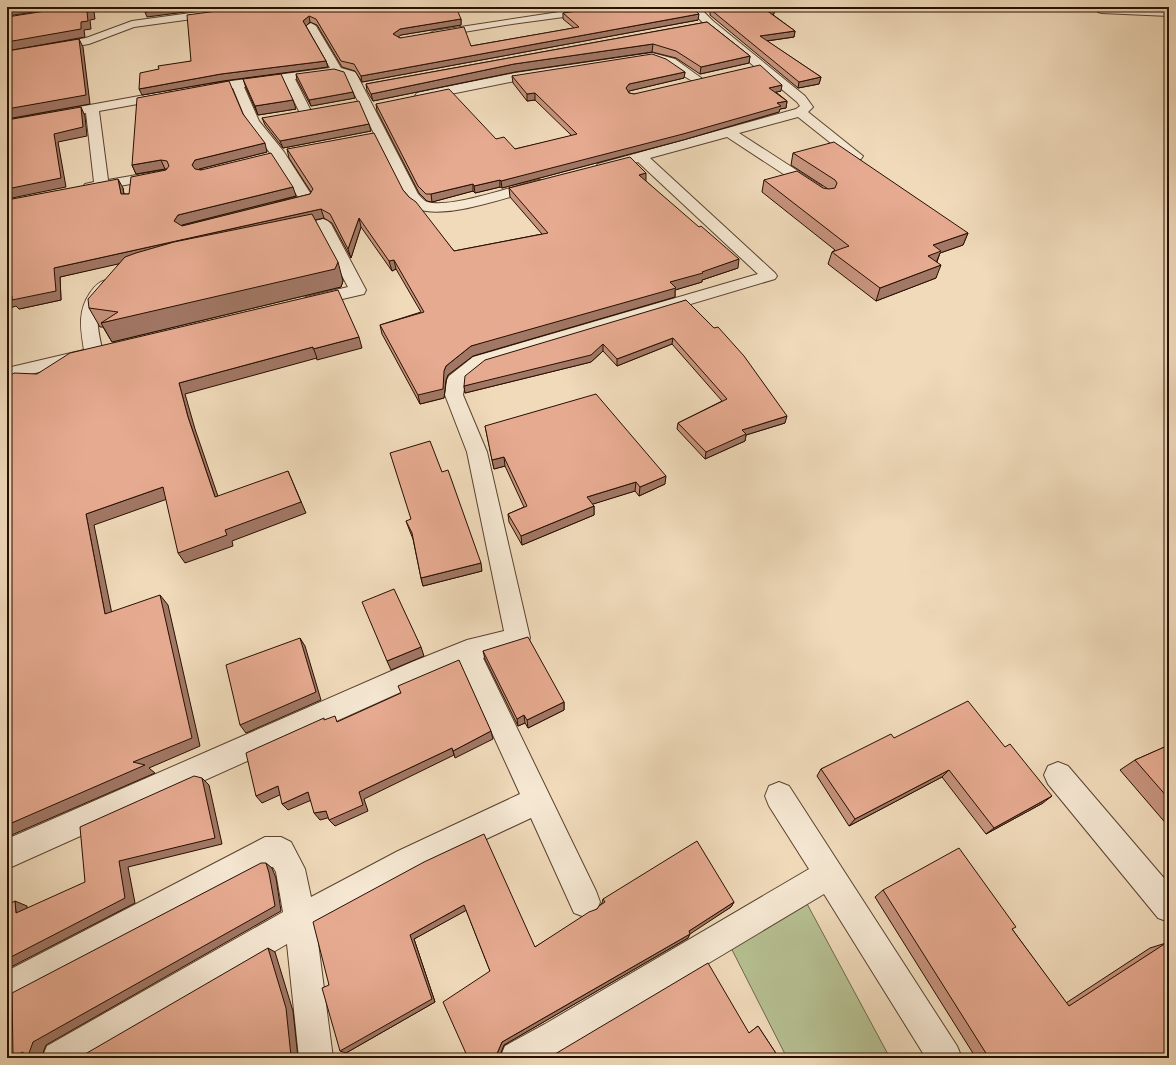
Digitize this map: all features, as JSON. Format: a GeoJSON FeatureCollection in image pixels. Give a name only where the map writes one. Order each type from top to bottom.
{"type":"FeatureCollection","features":[{"type":"Feature","properties":{"kind":"street"},"geometry":{"type":"LineString","coordinates":[[7,55],[89,41],[132,24],[258,7]]}},
{"type":"Feature","properties":{"kind":"street"},"geometry":{"type":"LineString","coordinates":[[424,35],[615,7]]}},
{"type":"Feature","properties":{"kind":"street"},"geometry":{"type":"LineString","coordinates":[[1100,7],[1102,10],[1169,13]]}},
{"type":"Feature","properties":{"kind":"street"},"geometry":{"type":"LineString","coordinates":[[696,9],[714,10]]}},
{"type":"Feature","properties":{"kind":"street"},"geometry":{"type":"LineString","coordinates":[[589,171],[730,133],[800,112],[807,107],[801,100],[709,23],[696,9]]}},
{"type":"Feature","properties":{"kind":"street"},"geometry":{"type":"LineString","coordinates":[[694,26],[709,23]]}},
{"type":"Feature","properties":{"kind":"street"},"geometry":{"type":"LineString","coordinates":[[312,26],[336,70]]}},
{"type":"Feature","properties":{"kind":"street"},"geometry":{"type":"LineString","coordinates":[[412,98],[515,77],[652,56],[661,57],[671,61],[698,80]]}},
{"type":"Feature","properties":{"kind":"street"},"geometry":{"type":"LineString","coordinates":[[747,70],[761,66]]}},
{"type":"Feature","properties":{"kind":"street"},"geometry":{"type":"LineString","coordinates":[[7,124],[183,92],[336,70],[351,75],[380,136],[412,196],[421,206],[438,208],[461,204],[551,181]]}},
{"type":"Feature","properties":{"kind":"street"},"geometry":{"type":"LineString","coordinates":[[288,77],[306,113]]}},
{"type":"Feature","properties":{"kind":"street"},"geometry":{"type":"LineString","coordinates":[[684,84],[712,77]]}},
{"type":"Feature","properties":{"kind":"street"},"geometry":{"type":"LineString","coordinates":[[237,84],[253,122],[279,155],[307,199],[269,208]]}},
{"type":"Feature","properties":{"kind":"street"},"geometry":{"type":"LineString","coordinates":[[357,88],[372,85]]}},
{"type":"Feature","properties":{"kind":"street"},"geometry":{"type":"LineString","coordinates":[[350,105],[382,104]]}},
{"type":"Feature","properties":{"kind":"street"},"geometry":{"type":"LineString","coordinates":[[92,108],[102,184]]}},
{"type":"Feature","properties":{"kind":"street"},"geometry":{"type":"LineString","coordinates":[[291,115],[320,110]]}},
{"type":"Feature","properties":{"kind":"street"},"geometry":{"type":"LineString","coordinates":[[800,112],[856,156]]}},
{"type":"Feature","properties":{"kind":"street"},"geometry":{"type":"LineString","coordinates":[[253,122],[268,119]]}},
{"type":"Feature","properties":{"kind":"street"},"geometry":{"type":"LineString","coordinates":[[730,133],[826,196]]}},
{"type":"Feature","properties":{"kind":"street"},"geometry":{"type":"LineString","coordinates":[[365,138],[380,136]]}},
{"type":"Feature","properties":{"kind":"street"},"geometry":{"type":"LineString","coordinates":[[264,159],[294,152]]}},
{"type":"Feature","properties":{"kind":"street"},"geometry":{"type":"LineString","coordinates":[[7,854],[421,670],[467,651],[518,638],[477,452],[454,395],[456,380],[479,361],[769,276],[641,157]]}},
{"type":"Feature","properties":{"kind":"street"},"geometry":{"type":"LineString","coordinates":[[73,191],[102,184],[165,174]]}},
{"type":"Feature","properties":{"kind":"street"},"geometry":{"type":"LineString","coordinates":[[271,235],[323,224],[358,290],[296,305]]}},
{"type":"Feature","properties":{"kind":"street"},"geometry":{"type":"LineString","coordinates":[[7,374],[102,352],[88,312],[97,293],[117,276]]}},
{"type":"Feature","properties":{"kind":"street"},"geometry":{"type":"LineString","coordinates":[[467,651],[585,902]]}},
{"type":"Feature","properties":{"kind":"street"},"geometry":{"type":"LineString","coordinates":[[1058,775],[1169,907]]}},
{"type":"Feature","properties":{"kind":"street"},"geometry":{"type":"LineString","coordinates":[[779,796],[945,1058]]}},
{"type":"Feature","properties":{"kind":"street"},"geometry":{"type":"LineString","coordinates":[[59,1058],[300,919],[408,861],[537,800]]}},
{"type":"Feature","properties":{"kind":"street"},"geometry":{"type":"LineString","coordinates":[[7,988],[265,852],[281,852],[290,868],[300,919],[316,1058]]}},
{"type":"Feature","properties":{"kind":"street"},"geometry":{"type":"LineString","coordinates":[[517,1058],[829,874]]}},
{"type":"Feature","properties":{"kind":"green space"},"geometry":{"type":"Polygon","coordinates":[[[806,902],[890,1058],[787,1058],[726,938],[806,902]]]}},
{"type":"Feature","properties":{"kind":"building"},"geometry":{"type":"Polygon","coordinates":[[[71,7],[91,7],[92,11],[87,12],[88,21],[81,22],[81,29],[7,42],[7,17],[71,7]]]}},
{"type":"Feature","properties":{"kind":"building"},"geometry":{"type":"Polygon","coordinates":[[[145,7],[179,7],[145,12],[145,7]]]}},
{"type":"Feature","properties":{"kind":"building"},"geometry":{"type":"Polygon","coordinates":[[[247,7],[456,7],[461,19],[400,29],[393,34],[400,38],[464,27],[471,46],[579,27],[563,13],[606,7],[692,7],[699,14],[361,76],[354,64],[341,61],[316,19],[309,16],[303,21],[326,61],[221,74],[139,89],[140,73],[159,69],[158,66],[191,61],[187,15],[247,7]]]}},
{"type":"Feature","properties":{"kind":"building"},"geometry":{"type":"Polygon","coordinates":[[[728,7],[775,8],[766,10],[795,31],[760,36],[821,77],[799,82],[710,9],[728,7]]]}},
{"type":"Feature","properties":{"kind":"building"},"geometry":{"type":"Polygon","coordinates":[[[707,22],[750,56],[701,67],[676,51],[653,44],[514,64],[371,94],[366,84],[707,22]]]}},
{"type":"Feature","properties":{"kind":"building"},"geometry":{"type":"Polygon","coordinates":[[[79,39],[86,95],[7,109],[7,51],[79,39]]]}},
{"type":"Feature","properties":{"kind":"building"},"geometry":{"type":"Polygon","coordinates":[[[652,54],[666,59],[685,72],[629,84],[626,88],[629,93],[634,94],[760,65],[782,85],[769,88],[787,101],[777,103],[781,106],[683,134],[501,181],[474,186],[473,184],[431,194],[426,194],[418,186],[376,104],[449,89],[496,139],[504,137],[515,149],[577,134],[535,93],[527,94],[512,76],[652,54]]]}},
{"type":"Feature","properties":{"kind":"building"},"geometry":{"type":"Polygon","coordinates":[[[334,69],[344,72],[353,92],[309,100],[296,74],[334,69]]]}},
{"type":"Feature","properties":{"kind":"building"},"geometry":{"type":"Polygon","coordinates":[[[281,74],[293,100],[255,106],[243,79],[281,74]]]}},
{"type":"Feature","properties":{"kind":"building"},"geometry":{"type":"Polygon","coordinates":[[[229,81],[243,114],[265,143],[195,160],[192,165],[195,169],[201,170],[271,153],[293,187],[178,215],[174,221],[182,226],[310,194],[313,189],[287,149],[374,133],[403,190],[416,202],[454,251],[548,233],[509,188],[630,157],[646,173],[639,175],[699,227],[701,226],[739,259],[702,272],[703,273],[670,282],[676,288],[471,346],[446,366],[444,371],[443,389],[418,395],[380,325],[424,312],[394,260],[389,261],[359,218],[348,249],[330,214],[321,209],[54,268],[56,291],[12,300],[12,296],[7,298],[7,200],[118,179],[121,194],[129,194],[131,177],[166,170],[169,166],[167,161],[161,160],[132,165],[137,98],[229,81]]]}},
{"type":"Feature","properties":{"kind":"building"},"geometry":{"type":"Polygon","coordinates":[[[359,101],[369,124],[280,141],[262,118],[359,101]]]}},
{"type":"Feature","properties":{"kind":"building"},"geometry":{"type":"Polygon","coordinates":[[[81,107],[83,127],[54,134],[61,178],[7,189],[7,120],[81,107]]]}},
{"type":"Feature","properties":{"kind":"building"},"geometry":{"type":"Polygon","coordinates":[[[834,142],[968,233],[933,245],[941,251],[928,256],[941,265],[880,288],[832,252],[849,246],[764,180],[797,171],[823,188],[835,188],[837,183],[835,180],[793,153],[834,142]]]}},
{"type":"Feature","properties":{"kind":"building"},"geometry":{"type":"Polygon","coordinates":[[[312,214],[338,262],[335,269],[101,323],[118,312],[89,308],[88,299],[125,257],[174,242],[312,214]]]}},
{"type":"Feature","properties":{"kind":"building"},"geometry":{"type":"Polygon","coordinates":[[[338,290],[359,337],[313,349],[313,347],[179,383],[188,417],[215,497],[288,471],[301,502],[225,530],[227,535],[178,553],[163,487],[86,514],[105,614],[160,595],[192,738],[133,762],[145,765],[7,825],[7,378],[14,373],[37,374],[70,353],[338,290]]]}},
{"type":"Feature","properties":{"kind":"building"},"geometry":{"type":"Polygon","coordinates":[[[686,300],[714,328],[718,327],[744,356],[787,416],[742,430],[746,434],[706,452],[678,423],[727,399],[673,338],[617,359],[603,344],[591,355],[464,386],[465,376],[485,360],[686,300]]]}},
{"type":"Feature","properties":{"kind":"building"},"geometry":{"type":"Polygon","coordinates":[[[596,394],[666,476],[640,487],[636,482],[587,497],[594,506],[521,536],[508,514],[527,506],[504,457],[492,460],[485,426],[596,394]]]}},
{"type":"Feature","properties":{"kind":"building"},"geometry":{"type":"Polygon","coordinates":[[[430,441],[442,472],[448,470],[481,563],[421,578],[412,533],[406,521],[411,519],[390,453],[430,441]]]}},
{"type":"Feature","properties":{"kind":"building"},"geometry":{"type":"Polygon","coordinates":[[[394,589],[421,647],[387,661],[362,602],[394,589]]]}},
{"type":"Feature","properties":{"kind":"building"},"geometry":{"type":"Polygon","coordinates":[[[528,637],[564,702],[527,720],[524,715],[517,719],[483,651],[528,637]]]}},
{"type":"Feature","properties":{"kind":"building"},"geometry":{"type":"Polygon","coordinates":[[[300,638],[316,692],[240,725],[226,665],[300,638]]]}},
{"type":"Feature","properties":{"kind":"building"},"geometry":{"type":"Polygon","coordinates":[[[459,660],[491,731],[453,751],[452,748],[359,792],[363,805],[329,820],[326,811],[314,813],[308,792],[282,804],[278,786],[256,796],[246,753],[324,718],[324,720],[335,716],[337,722],[401,693],[398,686],[459,660]]]}},
{"type":"Feature","properties":{"kind":"building"},"geometry":{"type":"Polygon","coordinates":[[[968,701],[1005,747],[1010,744],[1052,796],[994,828],[949,770],[855,819],[821,769],[891,734],[894,738],[968,701]]]}},
{"type":"Feature","properties":{"kind":"building"},"geometry":{"type":"Polygon","coordinates":[[[1169,745],[1169,799],[1135,760],[1169,745]]]}},
{"type":"Feature","properties":{"kind":"building"},"geometry":{"type":"Polygon","coordinates":[[[194,776],[202,778],[215,838],[119,861],[125,898],[7,959],[7,905],[15,901],[16,913],[85,882],[80,827],[194,776]]]}},
{"type":"Feature","properties":{"kind":"building"},"geometry":{"type":"Polygon","coordinates":[[[484,834],[535,947],[589,912],[597,909],[605,902],[603,899],[697,841],[734,902],[689,931],[690,934],[502,1042],[496,1056],[550,1057],[708,963],[749,1033],[758,1026],[779,1058],[468,1058],[443,1002],[490,971],[464,905],[410,935],[432,999],[340,1051],[322,988],[329,985],[313,922],[424,862],[484,834]]]}},
{"type":"Feature","properties":{"kind":"building"},"geometry":{"type":"Polygon","coordinates":[[[959,848],[1016,927],[1012,929],[1069,1006],[1166,943],[1169,946],[1169,1058],[989,1058],[883,890],[959,848]]]}},
{"type":"Feature","properties":{"kind":"building"},"geometry":{"type":"Polygon","coordinates":[[[261,863],[266,863],[275,906],[33,1042],[28,1056],[80,1057],[268,948],[286,1008],[291,1056],[296,1058],[23,1058],[23,1052],[13,1057],[12,993],[261,863]]]}}]}
